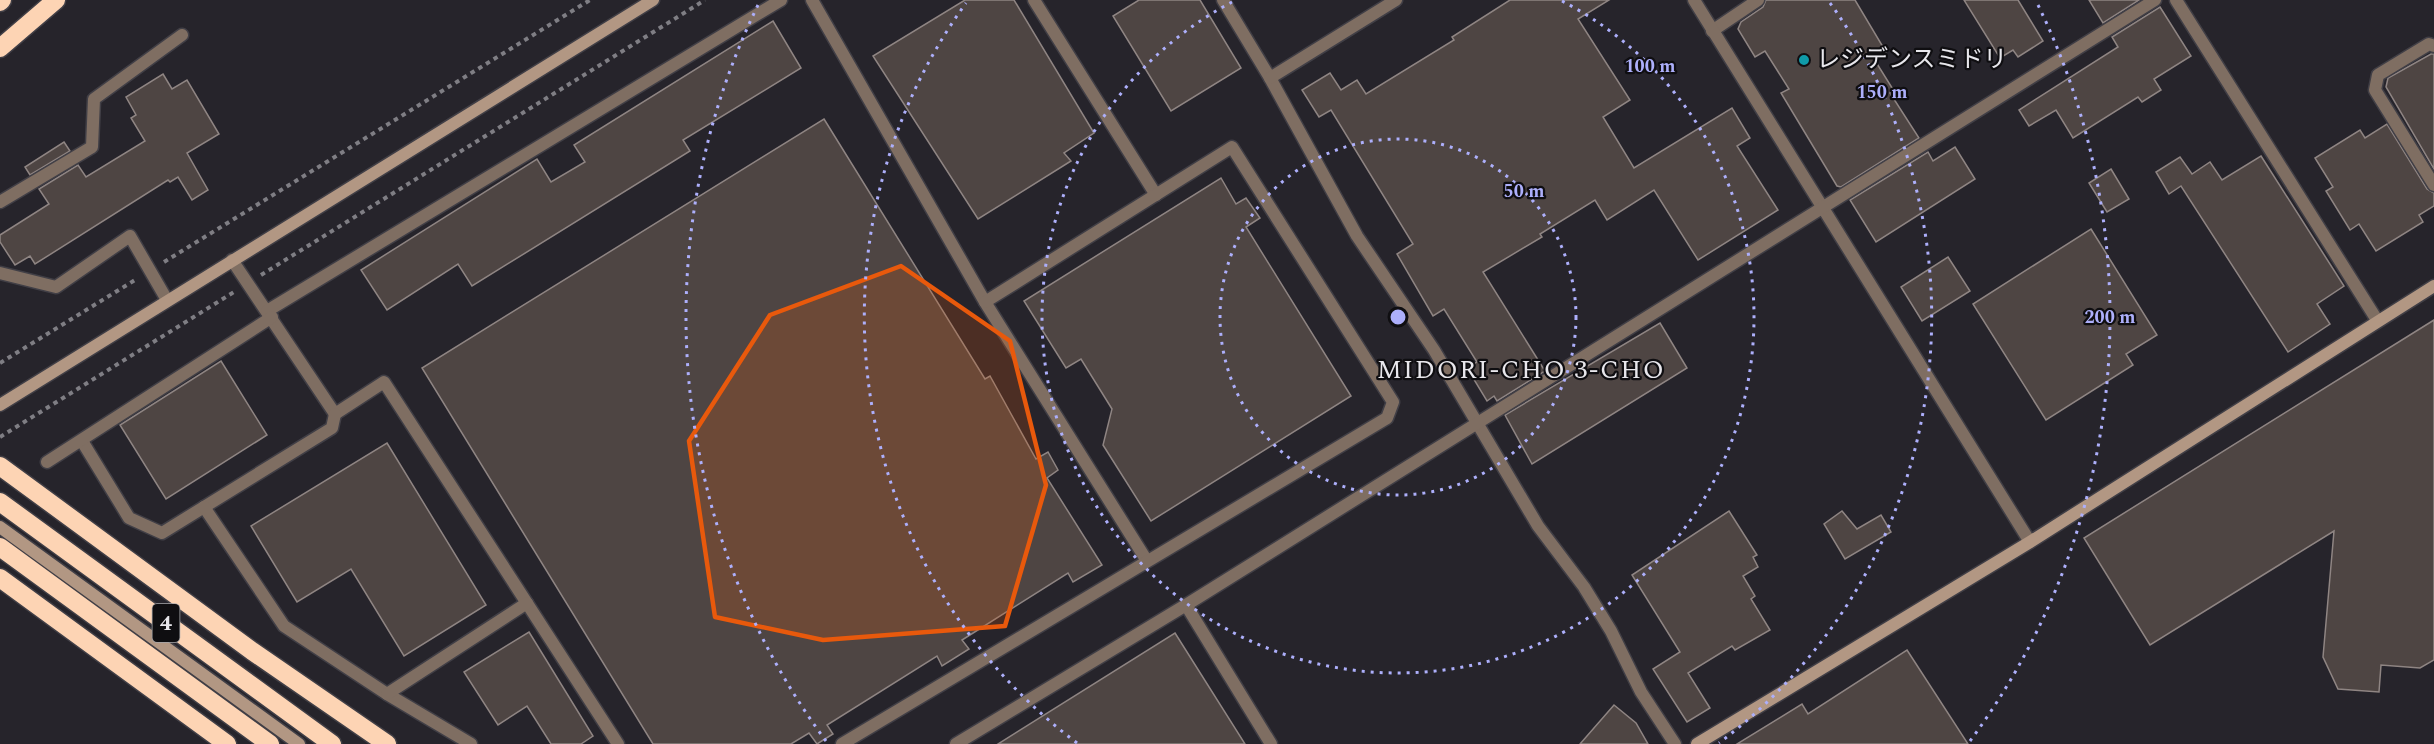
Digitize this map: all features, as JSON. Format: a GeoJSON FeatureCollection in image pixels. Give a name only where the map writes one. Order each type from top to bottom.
{"type":"FeatureCollection","features":[{"type":"Feature","properties":{"kind":"highway"},"geometry":{"type":"LineString","coordinates":[[0,48],[56,0]]}},
{"type":"Feature","properties":{"kind":"highway","name":"4"},"geometry":{"type":"LineString","coordinates":[[0,466],[252,651],[387,744]]}},
{"type":"Feature","properties":{"kind":"highway","name":"4"},"geometry":{"type":"LineString","coordinates":[[0,502],[332,744]]}},
{"type":"Feature","properties":{"kind":"highway","name":"4"},"geometry":{"type":"LineString","coordinates":[[0,547],[270,744]]}},
{"type":"Feature","properties":{"kind":"highway"},"geometry":{"type":"LineString","coordinates":[[0,578],[227,744]]}},
{"type":"Feature","properties":{"kind":"street"},"geometry":{"type":"LineString","coordinates":[[0,405],[653,0]]}},
{"type":"Feature","properties":{"kind":"street"},"geometry":{"type":"LineString","coordinates":[[47,462],[82,441],[270,314],[781,0]]}},
{"type":"Feature","properties":{"kind":"street"},"geometry":{"type":"LineString","coordinates":[[812,0],[985,302],[1148,561]]}},
{"type":"Feature","properties":{"kind":"street"},"geometry":{"type":"LineString","coordinates":[[1034,0],[1156,195]]}},
{"type":"Feature","properties":{"kind":"street"},"geometry":{"type":"LineString","coordinates":[[1223,0],[1270,78],[1357,236],[1434,350],[1538,526],[1584,587],[1611,631],[1641,692],[1675,744]]}},
{"type":"Feature","properties":{"kind":"street"},"geometry":{"type":"LineString","coordinates":[[1270,78],[1396,0]]}},
{"type":"Feature","properties":{"kind":"street"},"geometry":{"type":"LineString","coordinates":[[1694,0],[2030,542]]}},
{"type":"Feature","properties":{"kind":"street"},"geometry":{"type":"LineString","coordinates":[[1712,31],[1758,0]]}},
{"type":"Feature","properties":{"kind":"street"},"geometry":{"type":"LineString","coordinates":[[956,744],[1186,605],[2155,0]]}},
{"type":"Feature","properties":{"kind":"street"},"geometry":{"type":"LineString","coordinates":[[2176,0],[2378,320]]}},
{"type":"Feature","properties":{"kind":"street"},"geometry":{"type":"LineString","coordinates":[[0,202],[92,147],[94,99],[182,36]]}},
{"type":"Feature","properties":{"kind":"street"},"geometry":{"type":"LineString","coordinates":[[2434,46],[2429,44],[2378,75],[2375,90],[2434,185]]}},
{"type":"Feature","properties":{"kind":"street"},"geometry":{"type":"LineString","coordinates":[[842,744],[1387,418],[1393,402],[1232,147],[985,302]]}},
{"type":"Feature","properties":{"kind":"street"},"geometry":{"type":"LineString","coordinates":[[0,273],[56,287],[130,236],[148,271],[167,300]]}},
{"type":"Feature","properties":{"kind":"street"},"geometry":{"type":"LineString","coordinates":[[232,260],[335,414]]}},
{"type":"Feature","properties":{"kind":"street"},"geometry":{"type":"LineString","coordinates":[[1697,744],[2030,542],[2434,286]]}},
{"type":"Feature","properties":{"kind":"street"},"geometry":{"type":"LineString","coordinates":[[82,441],[129,518],[162,533],[332,428],[335,414],[384,382],[618,744]]}},
{"type":"Feature","properties":{"kind":"street"},"geometry":{"type":"LineString","coordinates":[[204,507],[284,626],[387,694],[471,744]]}},
{"type":"Feature","properties":{"kind":"street"},"geometry":{"type":"LineString","coordinates":[[0,527],[299,744]]}},
{"type":"Feature","properties":{"kind":"street"},"geometry":{"type":"LineString","coordinates":[[387,694],[527,603]]}},
{"type":"Feature","properties":{"kind":"street"},"geometry":{"type":"LineString","coordinates":[[1186,605],[1271,744]]}},
{"type":"Feature","properties":{"kind":"path"},"geometry":{"type":"LineString","coordinates":[[0,363],[590,0]]}},
{"type":"Feature","properties":{"kind":"path"},"geometry":{"type":"LineString","coordinates":[[0,437],[705,0]]}},
{"type":"Feature","properties":{"kind":"highlighted area"},"geometry":{"type":"Polygon","coordinates":[[[901,266],[1010,341],[1046,485],[1005,626],[823,640],[715,617],[689,441],[770,315],[901,266]]]}},
{"type":"Feature","properties":{"kind":"building"},"geometry":{"type":"Polygon","coordinates":[[[965,0],[1014,0],[1094,133],[1064,153],[1071,161],[978,219],[873,56],[965,0]]]}},
{"type":"Feature","properties":{"kind":"building"},"geometry":{"type":"Polygon","coordinates":[[[1139,0],[1200,0],[1241,68],[1171,111],[1113,16],[1139,0]]]}},
{"type":"Feature","properties":{"kind":"building"},"geometry":{"type":"Polygon","coordinates":[[[1510,0],[1609,0],[1578,19],[1630,100],[1603,117],[1634,168],[1732,108],[1750,138],[1737,146],[1778,210],[1698,260],[1654,190],[1607,220],[1595,200],[1540,234],[1542,237],[1483,272],[1545,371],[1497,401],[1494,396],[1487,401],[1467,368],[1477,362],[1444,309],[1433,316],[1397,254],[1413,244],[1331,110],[1319,117],[1302,90],[1330,73],[1341,90],[1357,80],[1366,94],[1454,40],[1452,37],[1510,0]]]}},
{"type":"Feature","properties":{"kind":"building"},"geometry":{"type":"Polygon","coordinates":[[[1766,0],[1855,0],[1886,52],[1874,59],[1894,91],[1890,93],[1919,138],[1841,187],[1837,186],[1781,93],[1789,89],[1765,51],[1755,57],[1738,29],[1741,22],[1763,7],[1766,0]]]}},
{"type":"Feature","properties":{"kind":"building"},"geometry":{"type":"Polygon","coordinates":[[[1964,0],[2018,0],[2043,41],[2018,57],[2013,50],[2000,58],[1964,0]]]}},
{"type":"Feature","properties":{"kind":"building"},"geometry":{"type":"Polygon","coordinates":[[[2089,0],[2139,0],[2103,23],[2089,0]]]}},
{"type":"Feature","properties":{"kind":"building"},"geometry":{"type":"Polygon","coordinates":[[[2160,7],[2191,56],[2154,79],[2161,90],[2142,102],[2138,97],[2073,138],[2056,110],[2029,126],[2019,110],[2118,47],[2112,37],[2160,7]]]}},
{"type":"Feature","properties":{"kind":"building"},"geometry":{"type":"Polygon","coordinates":[[[773,21],[801,68],[683,140],[690,151],[472,286],[458,264],[387,310],[361,270],[537,159],[551,182],[585,162],[574,145],[773,21]]]}},
{"type":"Feature","properties":{"kind":"building"},"geometry":{"type":"Polygon","coordinates":[[[2434,54],[2434,169],[2386,87],[2388,78],[2434,54]]]}},
{"type":"Feature","properties":{"kind":"building"},"geometry":{"type":"Polygon","coordinates":[[[163,74],[172,89],[187,80],[219,134],[187,153],[208,190],[192,200],[178,177],[170,182],[168,180],[35,264],[30,256],[15,265],[0,242],[0,235],[49,204],[39,189],[78,165],[86,177],[145,141],[131,118],[136,115],[126,97],[163,74]]]}},
{"type":"Feature","properties":{"kind":"building"},"geometry":{"type":"Polygon","coordinates":[[[824,119],[985,379],[990,376],[1036,459],[1048,452],[1058,470],[1047,478],[1102,565],[1073,582],[1068,573],[962,640],[969,649],[942,666],[937,656],[827,725],[833,734],[817,744],[809,733],[791,744],[653,744],[422,368],[824,119]]]}},
{"type":"Feature","properties":{"kind":"building"},"geometry":{"type":"Polygon","coordinates":[[[2387,124],[2427,189],[2434,193],[2434,206],[2419,215],[2423,222],[2376,251],[2359,224],[2350,230],[2326,191],[2333,187],[2315,158],[2360,130],[2365,138],[2387,124]]]}},
{"type":"Feature","properties":{"kind":"building"},"geometry":{"type":"Polygon","coordinates":[[[64,142],[70,151],[30,175],[25,167],[64,142]]]}},
{"type":"Feature","properties":{"kind":"building"},"geometry":{"type":"Polygon","coordinates":[[[1955,147],[1975,179],[1876,242],[1850,200],[1928,152],[1933,161],[1955,147]]]}},
{"type":"Feature","properties":{"kind":"building"},"geometry":{"type":"Polygon","coordinates":[[[2261,156],[2344,286],[2317,304],[2330,324],[2288,352],[2181,186],[2169,194],[2156,172],[2180,157],[2192,174],[2210,162],[2222,180],[2261,156]]]}},
{"type":"Feature","properties":{"kind":"building"},"geometry":{"type":"Polygon","coordinates":[[[2111,169],[2129,199],[2107,212],[2089,183],[2111,169]]]}},
{"type":"Feature","properties":{"kind":"building"},"geometry":{"type":"Polygon","coordinates":[[[1221,178],[1236,204],[1246,198],[1260,218],[1246,227],[1351,396],[1151,521],[1103,445],[1112,409],[1081,359],[1066,368],[1024,301],[1221,178]]]}},
{"type":"Feature","properties":{"kind":"building"},"geometry":{"type":"Polygon","coordinates":[[[2091,229],[2157,335],[2126,354],[2133,365],[2046,420],[1973,304],[2091,229]]]}},
{"type":"Feature","properties":{"kind":"building"},"geometry":{"type":"Polygon","coordinates":[[[1948,257],[1970,291],[1922,321],[1901,287],[1948,257]]]}},
{"type":"Feature","properties":{"kind":"building"},"geometry":{"type":"Polygon","coordinates":[[[2434,320],[2434,660],[2420,668],[2381,665],[2379,692],[2338,689],[2323,657],[2334,531],[2150,645],[2084,538],[2434,320]]]}},
{"type":"Feature","properties":{"kind":"building"},"geometry":{"type":"Polygon","coordinates":[[[1660,323],[1687,368],[1532,464],[1505,415],[1660,323]]]}},
{"type":"Feature","properties":{"kind":"building"},"geometry":{"type":"Polygon","coordinates":[[[221,361],[267,435],[166,499],[120,425],[221,361]]]}},
{"type":"Feature","properties":{"kind":"building"},"geometry":{"type":"Polygon","coordinates":[[[387,443],[486,605],[404,656],[351,569],[297,602],[251,526],[387,443]]]}},
{"type":"Feature","properties":{"kind":"building"},"geometry":{"type":"Polygon","coordinates":[[[1729,511],[1757,555],[1753,557],[1758,567],[1743,576],[1755,596],[1751,599],[1770,630],[1735,650],[1732,646],[1688,673],[1710,708],[1687,722],[1653,669],[1680,652],[1632,575],[1729,511]]]}},
{"type":"Feature","properties":{"kind":"building"},"geometry":{"type":"Polygon","coordinates":[[[1842,511],[1857,529],[1881,515],[1891,532],[1845,559],[1824,524],[1842,511]]]}},
{"type":"Feature","properties":{"kind":"building"},"geometry":{"type":"Polygon","coordinates":[[[529,632],[593,736],[581,744],[551,744],[527,706],[498,725],[464,672],[529,632]]]}},
{"type":"Feature","properties":{"kind":"building"},"geometry":{"type":"Polygon","coordinates":[[[1175,633],[1245,744],[998,744],[1175,633]]]}},
{"type":"Feature","properties":{"kind":"building"},"geometry":{"type":"Polygon","coordinates":[[[1907,650],[1968,744],[1737,744],[1802,704],[1808,714],[1907,650]]]}},
{"type":"Feature","properties":{"kind":"building"},"geometry":{"type":"Polygon","coordinates":[[[1614,705],[1636,723],[1648,744],[1580,744],[1614,705]]]}},
{"type":"Feature","properties":{"kind":"place","name":"レジデンスミドリ"},"geometry":{"type":"Point","coordinates":[1804,60]}},
{"type":"Feature","properties":{"kind":"district","name":"MIDORI-CHO 3-CHO"},"geometry":{"type":"Point","coordinates":[1521,370]}}]}
